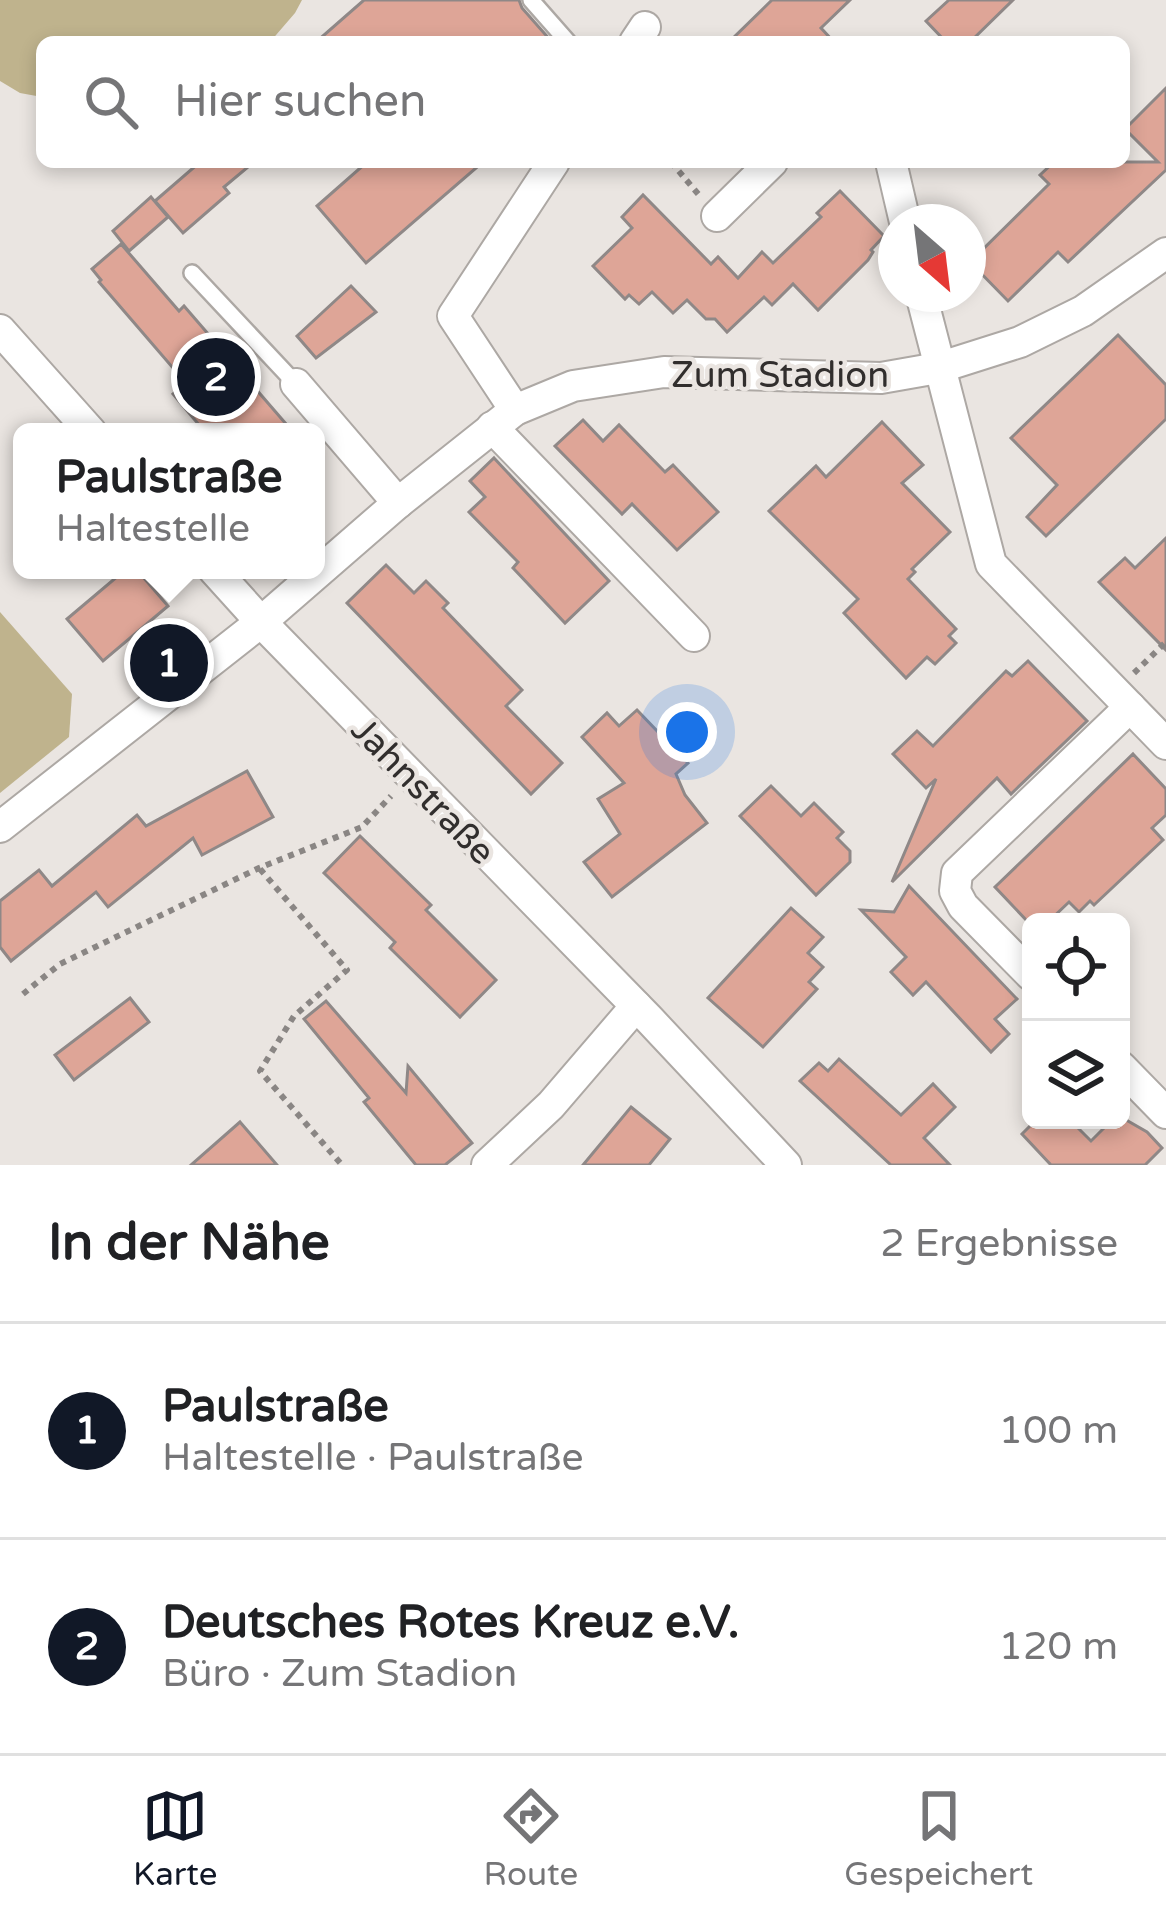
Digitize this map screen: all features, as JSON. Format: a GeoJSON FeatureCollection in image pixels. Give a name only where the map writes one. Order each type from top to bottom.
{"type":"FeatureCollection","features":[{"type":"Feature","properties":{"kind":"street"},"geometry":{"type":"LineString","coordinates":[[550,168],[453,316],[504,419],[694,636]]}},
{"type":"Feature","properties":{"kind":"street"},"geometry":{"type":"LineString","coordinates":[[717,216],[766,168]]}},
{"type":"Feature","properties":{"kind":"street"},"geometry":{"type":"LineString","coordinates":[[892,168],[901,204]]}},
{"type":"Feature","properties":{"kind":"street","name":"Zum Stadion"},"geometry":{"type":"LineString","coordinates":[[325,566],[504,419],[573,386],[664,373],[881,378],[938,368],[1020,343],[1083,310],[1166,254]]}},
{"type":"Feature","properties":{"kind":"street"},"geometry":{"type":"LineString","coordinates":[[925,312],[991,564],[1166,745]]}},
{"type":"Feature","properties":{"kind":"street"},"geometry":{"type":"LineString","coordinates":[[0,330],[83,423]]}},
{"type":"Feature","properties":{"kind":"street"},"geometry":{"type":"LineString","coordinates":[[296,384],[398,503]]}},
{"type":"Feature","properties":{"kind":"street","name":"Jahnstraße"},"geometry":{"type":"LineString","coordinates":[[222,579],[785,1165]]}},
{"type":"Feature","properties":{"kind":"street","name":"Zum Stadion"},"geometry":{"type":"LineString","coordinates":[[0,827],[311,579]]}},
{"type":"Feature","properties":{"kind":"street"},"geometry":{"type":"LineString","coordinates":[[1022,966],[963,906],[956,891],[957,873],[1122,699]]}},
{"type":"Feature","properties":{"kind":"street"},"geometry":{"type":"LineString","coordinates":[[487,1165],[551,1105],[636,1006]]}},
{"type":"Feature","properties":{"kind":"street"},"geometry":{"type":"LineString","coordinates":[[1130,1076],[1166,1113]]}},
{"type":"Feature","properties":{"kind":"lane"},"geometry":{"type":"LineString","coordinates":[[531,0],[563,36]]}},
{"type":"Feature","properties":{"kind":"lane"},"geometry":{"type":"LineString","coordinates":[[192,273],[296,384]]}},
{"type":"Feature","properties":{"kind":"path"},"geometry":{"type":"LineString","coordinates":[[676,168],[717,216]]}},
{"type":"Feature","properties":{"kind":"path"},"geometry":{"type":"LineString","coordinates":[[1122,699],[1166,642]]}},
{"type":"Feature","properties":{"kind":"path"},"geometry":{"type":"LineString","coordinates":[[23,994],[60,964],[259,868],[362,827],[410,776]]}},
{"type":"Feature","properties":{"kind":"path"},"geometry":{"type":"LineString","coordinates":[[259,868],[346,970],[294,1016],[260,1071],[342,1165]]}},
{"type":"Feature","properties":{"kind":"shaded area"},"geometry":{"type":"Polygon","coordinates":[[[0,0],[302,0],[275,36],[36,36],[36,96],[0,81],[0,0]]]}},
{"type":"Feature","properties":{"kind":"shaded area"},"geometry":{"type":"Polygon","coordinates":[[[0,612],[72,694],[69,737],[0,793],[0,612]]]}},
{"type":"Feature","properties":{"kind":"building"},"geometry":{"type":"Polygon","coordinates":[[[364,0],[519,0],[547,36],[323,36],[364,0]]]}},
{"type":"Feature","properties":{"kind":"building"},"geometry":{"type":"Polygon","coordinates":[[[772,0],[850,0],[821,28],[828,36],[735,36],[772,0]]]}},
{"type":"Feature","properties":{"kind":"building"},"geometry":{"type":"Polygon","coordinates":[[[949,0],[1013,0],[976,36],[940,36],[926,21],[949,0]]]}},
{"type":"Feature","properties":{"kind":"building"},"geometry":{"type":"Polygon","coordinates":[[[1166,88],[1166,170],[1068,262],[1058,252],[1008,301],[986,278],[986,246],[1049,184],[1040,175],[1048,168],[1130,168],[1130,162],[1158,162],[1130,134],[1130,124],[1166,88]]]}},
{"type":"Feature","properties":{"kind":"building"},"geometry":{"type":"Polygon","coordinates":[[[193,168],[247,168],[224,187],[229,193],[183,233],[155,201],[193,168]]]}},
{"type":"Feature","properties":{"kind":"building"},"geometry":{"type":"Polygon","coordinates":[[[360,168],[476,168],[366,263],[317,206],[360,168]]]}},
{"type":"Feature","properties":{"kind":"building"},"geometry":{"type":"Polygon","coordinates":[[[840,191],[878,230],[878,242],[868,260],[818,310],[793,284],[772,305],[764,297],[727,332],[687,300],[673,313],[652,292],[639,304],[629,295],[625,299],[593,266],[632,228],[622,217],[643,195],[711,264],[718,257],[738,278],[762,252],[773,263],[821,217],[817,213],[840,191]]]}},
{"type":"Feature","properties":{"kind":"building"},"geometry":{"type":"Polygon","coordinates":[[[151,197],[168,217],[129,251],[113,231],[151,197]]]}},
{"type":"Feature","properties":{"kind":"building"},"geometry":{"type":"Polygon","coordinates":[[[121,244],[179,311],[184,306],[285,423],[197,423],[173,394],[186,383],[92,269],[121,244]]]}},
{"type":"Feature","properties":{"kind":"building"},"geometry":{"type":"Polygon","coordinates":[[[351,286],[376,312],[316,358],[297,336],[351,286]]]}},
{"type":"Feature","properties":{"kind":"building"},"geometry":{"type":"Polygon","coordinates":[[[1118,335],[1166,385],[1166,419],[1046,536],[1027,517],[1057,485],[1011,438],[1118,335]]]}},
{"type":"Feature","properties":{"kind":"building"},"geometry":{"type":"Polygon","coordinates":[[[583,420],[603,441],[619,425],[665,472],[673,465],[718,512],[677,550],[632,504],[622,514],[555,446],[583,420]]]}},
{"type":"Feature","properties":{"kind":"building"},"geometry":{"type":"Polygon","coordinates":[[[882,422],[923,465],[902,483],[950,532],[912,569],[915,572],[908,579],[956,629],[949,636],[956,643],[935,664],[927,657],[906,678],[844,613],[858,599],[769,511],[816,466],[826,477],[882,422]]]}},
{"type":"Feature","properties":{"kind":"building"},"geometry":{"type":"Polygon","coordinates":[[[494,458],[609,581],[565,623],[513,568],[518,562],[469,512],[485,497],[470,481],[494,458]]]}},
{"type":"Feature","properties":{"kind":"building"},"geometry":{"type":"Polygon","coordinates":[[[1166,538],[1166,650],[1099,582],[1125,558],[1135,568],[1166,538]]]}},
{"type":"Feature","properties":{"kind":"building"},"geometry":{"type":"Polygon","coordinates":[[[386,565],[414,593],[426,581],[448,603],[443,608],[522,690],[506,706],[562,763],[531,794],[347,603],[386,565]]]}},
{"type":"Feature","properties":{"kind":"building"},"geometry":{"type":"Polygon","coordinates":[[[114,579],[145,579],[168,606],[103,661],[67,619],[114,579]]]}},
{"type":"Feature","properties":{"kind":"building"},"geometry":{"type":"Polygon","coordinates":[[[1028,661],[1087,721],[1011,794],[997,778],[892,882],[936,779],[926,788],[893,754],[917,731],[933,746],[1006,671],[1012,676],[1028,661]]]}},
{"type":"Feature","properties":{"kind":"building"},"geometry":{"type":"Polygon","coordinates":[[[637,710],[661,735],[671,725],[692,745],[682,756],[688,763],[676,774],[685,795],[707,823],[612,897],[584,862],[620,834],[598,799],[624,783],[582,737],[607,713],[619,726],[637,710]]]}},
{"type":"Feature","properties":{"kind":"building"},"geometry":{"type":"Polygon","coordinates":[[[1133,754],[1166,789],[1166,815],[1152,828],[1163,840],[1094,905],[1090,901],[1079,912],[1069,902],[1057,913],[1022,916],[995,887],[1133,754]]]}},
{"type":"Feature","properties":{"kind":"building"},"geometry":{"type":"Polygon","coordinates":[[[247,771],[273,817],[202,855],[193,838],[108,907],[96,892],[11,961],[0,947],[0,901],[39,870],[52,886],[137,815],[146,826],[247,771]]]}},
{"type":"Feature","properties":{"kind":"building"},"geometry":{"type":"Polygon","coordinates":[[[771,786],[801,816],[814,803],[843,832],[837,838],[850,851],[850,862],[816,895],[740,816],[771,786]]]}},
{"type":"Feature","properties":{"kind":"building"},"geometry":{"type":"Polygon","coordinates":[[[360,836],[431,905],[426,910],[496,980],[460,1017],[390,948],[395,942],[324,873],[360,836]]]}},
{"type":"Feature","properties":{"kind":"building"},"geometry":{"type":"Polygon","coordinates":[[[909,886],[1017,999],[995,1019],[1009,1034],[991,1052],[926,982],[913,995],[891,972],[906,957],[861,910],[894,912],[909,886]]]}},
{"type":"Feature","properties":{"kind":"building"},"geometry":{"type":"Polygon","coordinates":[[[791,908],[823,937],[808,953],[823,967],[809,982],[817,989],[763,1047],[708,998],[791,908]]]}},
{"type":"Feature","properties":{"kind":"building"},"geometry":{"type":"Polygon","coordinates":[[[130,998],[149,1022],[74,1080],[55,1055],[130,998]]]}},
{"type":"Feature","properties":{"kind":"building"},"geometry":{"type":"Polygon","coordinates":[[[326,1001],[406,1093],[408,1066],[472,1143],[445,1165],[416,1165],[304,1019],[326,1001]]]}},
{"type":"Feature","properties":{"kind":"building"},"geometry":{"type":"Polygon","coordinates":[[[839,1059],[901,1115],[933,1084],[955,1107],[924,1138],[950,1165],[891,1165],[800,1081],[819,1063],[828,1071],[839,1059]]]}},
{"type":"Feature","properties":{"kind":"building"},"geometry":{"type":"Polygon","coordinates":[[[631,1107],[670,1139],[649,1165],[583,1165],[631,1107]]]}},
{"type":"Feature","properties":{"kind":"building"},"geometry":{"type":"Polygon","coordinates":[[[240,1122],[277,1165],[191,1165],[240,1122]]]}},
{"type":"Feature","properties":{"kind":"building"},"geometry":{"type":"Polygon","coordinates":[[[1130,1122],[1162,1148],[1145,1165],[1051,1165],[1022,1134],[1027,1129],[1079,1129],[1091,1141],[1103,1129],[1130,1129],[1130,1122]]]}},
{"type":"Feature","properties":{"kind":"place","name":"Deutsches Rotes Kreuz e.V."},"geometry":{"type":"Point","coordinates":[216,377]}},
{"type":"Feature","properties":{"kind":"place","name":"Paulstraße"},"geometry":{"type":"Point","coordinates":[169,663]}}]}
